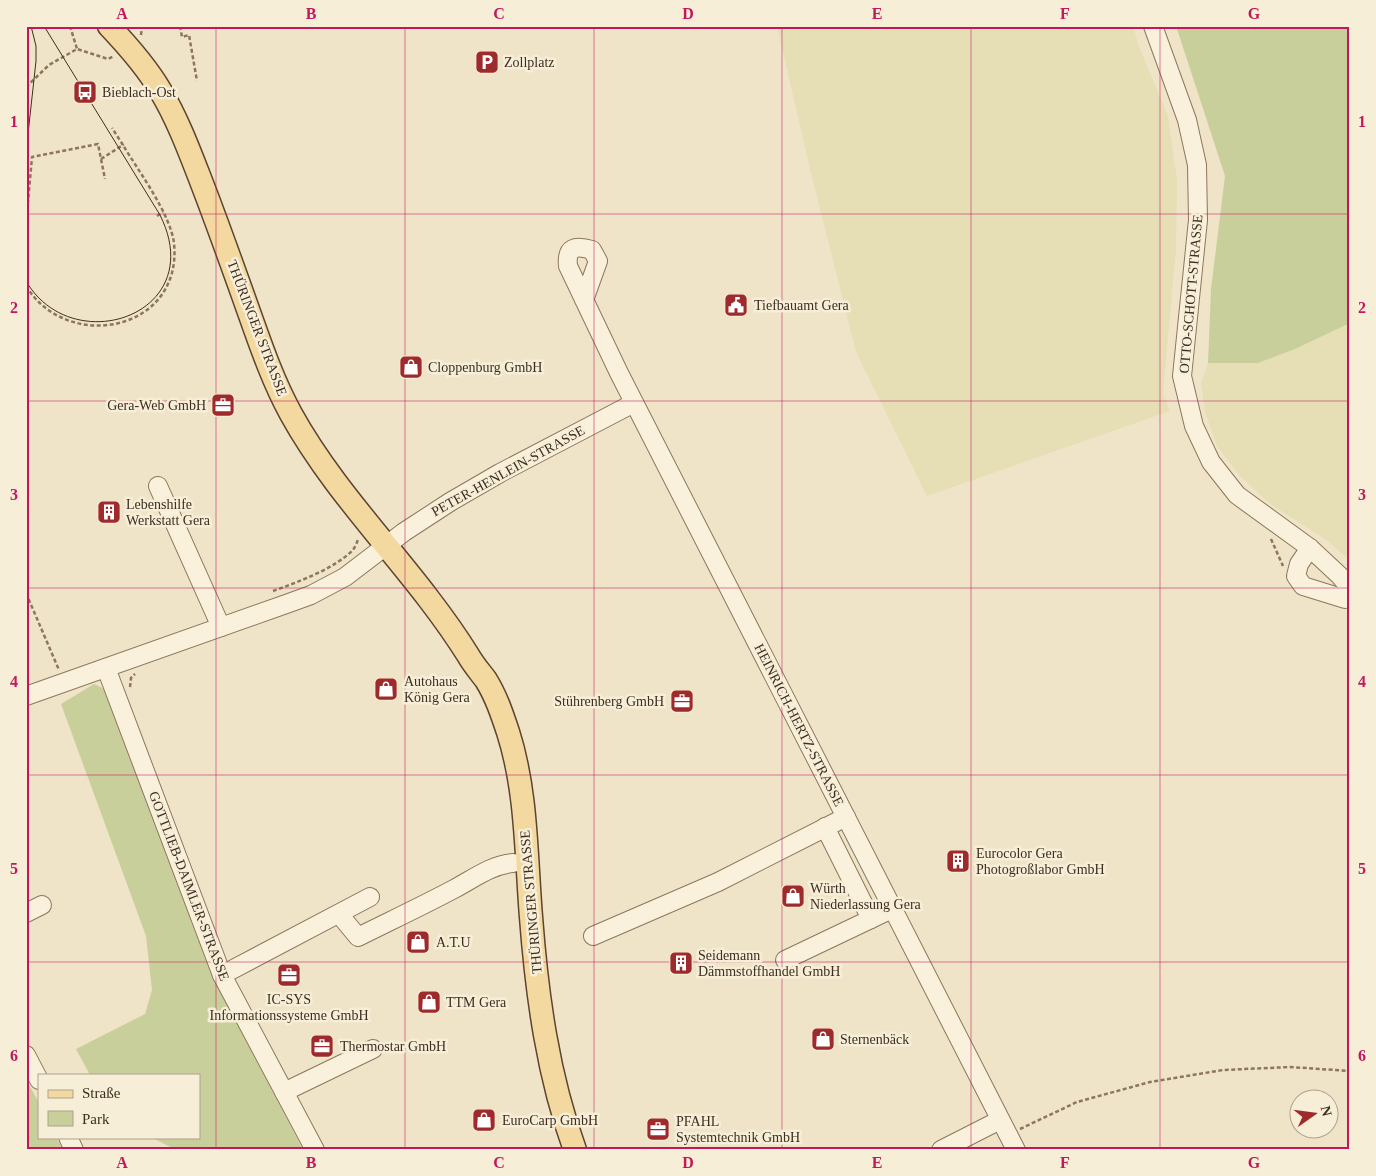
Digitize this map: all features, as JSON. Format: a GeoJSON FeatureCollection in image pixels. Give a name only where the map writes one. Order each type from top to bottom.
{"type":"FeatureCollection","features":[{"type":"Feature","properties":{"kind":"main road","name":"THÜRINGER STRASSE"},"geometry":{"type":"LineString","coordinates":[[109,26],[130,49],[160,89],[181,131],[214,215],[264,354],[291,413],[322,463],[444,617],[471,660],[503,767],[520,863],[539,997],[553,1072],[576,1150]]}},
{"type":"Feature","properties":{"kind":"main road","name":"THÜRINGER STRASSE"},"geometry":{"type":"LineString","coordinates":[[520,863],[518,933],[531,1034],[548,1109],[562,1150]]}},
{"type":"Feature","properties":{"kind":"street","name":"OTTO-SCHOTT-STRASSE"},"geometry":{"type":"LineString","coordinates":[[1153,26],[1187,120],[1197,165],[1198,220],[1182,376],[1194,426],[1211,462],[1237,495],[1310,548],[1350,588]]}},
{"type":"Feature","properties":{"kind":"street","name":"HEINRICH-HERTZ-STRASSE"},"geometry":{"type":"LineString","coordinates":[[584,300],[634,403],[1008,1135]]}},
{"type":"Feature","properties":{"kind":"street","name":"PETER-HENLEIN-STRASSE"},"geometry":{"type":"LineString","coordinates":[[26,696],[312,595],[329,587],[429,515],[458,497],[634,403]]}},
{"type":"Feature","properties":{"kind":"street"},"geometry":{"type":"LineString","coordinates":[[158,486],[221,627]]}},
{"type":"Feature","properties":{"kind":"street"},"geometry":{"type":"LineString","coordinates":[[1310,548],[1299,564],[1296,576],[1303,586],[1345,599],[1350,596]]}},
{"type":"Feature","properties":{"kind":"street","name":"GOTTLIEB-DAIMLER-STRASSE"},"geometry":{"type":"LineString","coordinates":[[106,668],[222,974],[315,1150]]}},
{"type":"Feature","properties":{"kind":"street"},"geometry":{"type":"LineString","coordinates":[[593,936],[718,882],[846,817]]}},
{"type":"Feature","properties":{"kind":"street"},"geometry":{"type":"LineString","coordinates":[[825,827],[871,919]]}},
{"type":"Feature","properties":{"kind":"street"},"geometry":{"type":"LineString","coordinates":[[339,914],[358,937],[491,869],[502,864],[520,863]]}},
{"type":"Feature","properties":{"kind":"street"},"geometry":{"type":"LineString","coordinates":[[222,974],[370,898]]}},
{"type":"Feature","properties":{"kind":"street"},"geometry":{"type":"LineString","coordinates":[[26,913],[42,905]]}},
{"type":"Feature","properties":{"kind":"street"},"geometry":{"type":"LineString","coordinates":[[785,960],[892,909]]}},
{"type":"Feature","properties":{"kind":"street"},"geometry":{"type":"LineString","coordinates":[[284,1092],[373,1048]]}},
{"type":"Feature","properties":{"kind":"street"},"geometry":{"type":"LineString","coordinates":[[26,1055],[38,1078]]}},
{"type":"Feature","properties":{"kind":"street"},"geometry":{"type":"LineString","coordinates":[[941,1150],[1008,1135]]}},
{"type":"Feature","properties":{"kind":"street"},"geometry":{"type":"LineString","coordinates":[[68,1138],[74,1150]]}},
{"type":"Feature","properties":{"kind":"path"},"geometry":{"type":"LineString","coordinates":[[70,26],[77,49]]}},
{"type":"Feature","properties":{"kind":"path"},"geometry":{"type":"LineString","coordinates":[[180,26],[182,37],[189,35],[197,81]]}},
{"type":"Feature","properties":{"kind":"path"},"geometry":{"type":"LineString","coordinates":[[26,41],[26,104]]}},
{"type":"Feature","properties":{"kind":"path"},"geometry":{"type":"LineString","coordinates":[[27,87],[49,65],[77,49],[108,59],[130,49]]}},
{"type":"Feature","properties":{"kind":"path"},"geometry":{"type":"LineString","coordinates":[[26,286],[36,299],[54,313],[78,323],[93,326],[123,322],[137,317],[151,308],[160,298],[170,280],[173,269],[174,241],[163,212],[112,128]]}},
{"type":"Feature","properties":{"kind":"path"},"geometry":{"type":"LineString","coordinates":[[26,202],[28,202],[32,157],[98,144],[104,179]]}},
{"type":"Feature","properties":{"kind":"path"},"geometry":{"type":"LineString","coordinates":[[101,159],[123,146]]}},
{"type":"Feature","properties":{"kind":"path"},"geometry":{"type":"LineString","coordinates":[[156,216],[163,212]]}},
{"type":"Feature","properties":{"kind":"path"},"geometry":{"type":"LineString","coordinates":[[1271,539],[1286,573]]}},
{"type":"Feature","properties":{"kind":"path"},"geometry":{"type":"LineString","coordinates":[[26,593],[62,683]]}},
{"type":"Feature","properties":{"kind":"path"},"geometry":{"type":"LineString","coordinates":[[129,690],[131,678],[145,666],[140,656]]}},
{"type":"Feature","properties":{"kind":"path"},"geometry":{"type":"LineString","coordinates":[[1008,1135],[1077,1102],[1150,1082],[1223,1070],[1290,1066],[1350,1071]]}},
{"type":"Feature","properties":{"kind":"shaded area"},"geometry":{"type":"Polygon","coordinates":[[[777,26],[1133,26],[1139,47],[1168,116],[1177,180],[1176,250],[1163,393],[1170,411],[927,496],[856,352],[809,165],[777,26]]]}},
{"type":"Feature","properties":{"kind":"shaded area"},"geometry":{"type":"Polygon","coordinates":[[[1350,323],[1350,561],[1328,541],[1270,504],[1239,475],[1217,446],[1205,412],[1201,383],[1208,363],[1258,363],[1295,349],[1350,323]]]}},
{"type":"Feature","properties":{"kind":"green space"},"geometry":{"type":"Polygon","coordinates":[[[1176,26],[1350,26],[1350,323],[1295,349],[1258,363],[1208,363],[1211,289],[1225,176],[1176,26]]]}},
{"type":"Feature","properties":{"kind":"green space"},"geometry":{"type":"Polygon","coordinates":[[[94,684],[101,687],[107,693],[215,979],[303,1150],[176,1150],[153,1138],[200,1138],[200,1074],[89,1074],[76,1049],[145,1014],[152,990],[146,936],[61,704],[94,684]]]}},
{"type":"Feature","properties":{"kind":"green space"},"geometry":{"type":"Polygon","coordinates":[[[26,1079],[38,1101],[38,1138],[57,1138],[63,1150],[26,1150],[26,1079]]]}},
{"type":"Feature","properties":{"kind":"tram line"},"geometry":{"type":"LineString","coordinates":[[26,152],[36,61],[36,46],[31,26]]}},
{"type":"Feature","properties":{"kind":"tram line"},"geometry":{"type":"LineString","coordinates":[[26,281],[47,305],[73,318],[102,322],[129,316],[152,301],[167,279],[170,250],[160,215],[44,26]]}},
{"type":"Feature","properties":{"kind":"place","name":"Zollplatz"},"geometry":{"type":"Point","coordinates":[487,62]}},
{"type":"Feature","properties":{"kind":"place","name":"Bieblach-Ost"},"geometry":{"type":"Point","coordinates":[85,92]}},
{"type":"Feature","properties":{"kind":"place","name":"Tiefbauamt Gera"},"geometry":{"type":"Point","coordinates":[736,305]}},
{"type":"Feature","properties":{"kind":"place","name":"Cloppenburg GmbH"},"geometry":{"type":"Point","coordinates":[411,367]}},
{"type":"Feature","properties":{"kind":"place","name":"Gera-Web GmbH"},"geometry":{"type":"Point","coordinates":[223,405]}},
{"type":"Feature","properties":{"kind":"place","name":"Lebenshilfe Werkstatt Gera"},"geometry":{"type":"Point","coordinates":[109,512]}},
{"type":"Feature","properties":{"kind":"place","name":"Autohaus König Gera"},"geometry":{"type":"Point","coordinates":[386,689]}},
{"type":"Feature","properties":{"kind":"place","name":"Stührenberg GmbH"},"geometry":{"type":"Point","coordinates":[682,701]}},
{"type":"Feature","properties":{"kind":"place","name":"Eurocolor Gera Photogroßlabor GmbH"},"geometry":{"type":"Point","coordinates":[958,861]}},
{"type":"Feature","properties":{"kind":"place","name":"Würth Niederlassung Gera"},"geometry":{"type":"Point","coordinates":[793,896]}},
{"type":"Feature","properties":{"kind":"place","name":"A.T.U"},"geometry":{"type":"Point","coordinates":[418,942]}},
{"type":"Feature","properties":{"kind":"place","name":"Seidemann Dämmstoffhandel GmbH"},"geometry":{"type":"Point","coordinates":[681,963]}},
{"type":"Feature","properties":{"kind":"place","name":"IC-SYS Informationssysteme GmbH"},"geometry":{"type":"Point","coordinates":[289,975]}},
{"type":"Feature","properties":{"kind":"place","name":"TTM Gera"},"geometry":{"type":"Point","coordinates":[429,1002]}},
{"type":"Feature","properties":{"kind":"place","name":"Sternenbäck"},"geometry":{"type":"Point","coordinates":[823,1039]}},
{"type":"Feature","properties":{"kind":"place","name":"Thermostar GmbH"},"geometry":{"type":"Point","coordinates":[322,1046]}},
{"type":"Feature","properties":{"kind":"place","name":"EuroCarp GmbH"},"geometry":{"type":"Point","coordinates":[484,1120]}},
{"type":"Feature","properties":{"kind":"place","name":"PFAHL Systemtechnik GmbH"},"geometry":{"type":"Point","coordinates":[658,1129]}}]}
